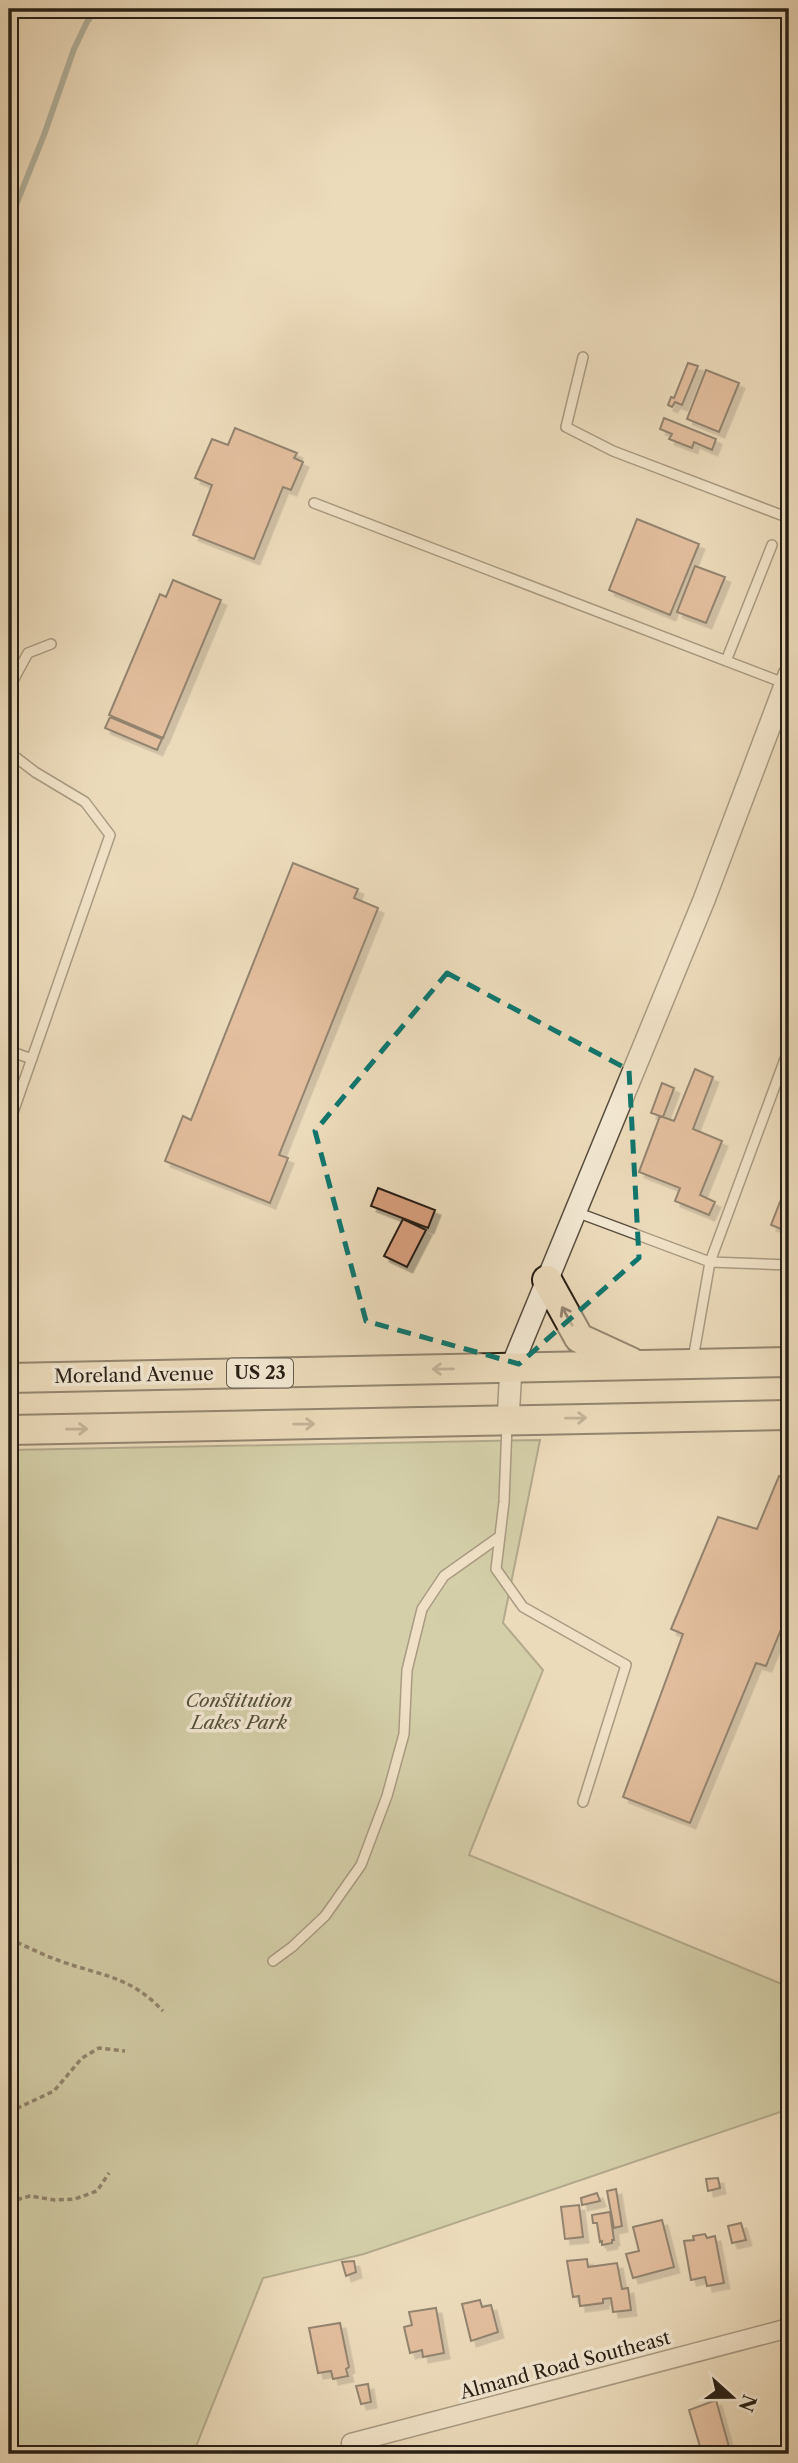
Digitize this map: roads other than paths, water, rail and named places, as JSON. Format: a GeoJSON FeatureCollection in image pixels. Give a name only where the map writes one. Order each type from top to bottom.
{"type":"FeatureCollection","features":[{"type":"Feature","properties":{"kind":"highway"},"geometry":{"type":"LineString","coordinates":[[547,1280],[579,1338],[637,1365]]}},
{"type":"Feature","properties":{"kind":"highway","name":"US 23"},"geometry":{"type":"LineString","coordinates":[[511,1368],[789,1362]]}},
{"type":"Feature","properties":{"kind":"highway","name":"Moreland Avenue"},"geometry":{"type":"LineString","coordinates":[[9,1378],[511,1368]]}},
{"type":"Feature","properties":{"kind":"highway"},"geometry":{"type":"LineString","coordinates":[[9,1430],[789,1415]]}},
{"type":"Feature","properties":{"kind":"street"},"geometry":{"type":"LineString","coordinates":[[508,1420],[511,1368],[704,900],[788,679]]}},
{"type":"Feature","properties":{"kind":"street","name":"Almand Road Southeast"},"geometry":{"type":"LineString","coordinates":[[351,2442],[789,2328]]}},
{"type":"Feature","properties":{"kind":"lane"},"geometry":{"type":"LineString","coordinates":[[583,358],[566,427],[613,451],[789,518]]}},
{"type":"Feature","properties":{"kind":"lane"},"geometry":{"type":"LineString","coordinates":[[314,503],[726,661],[788,679]]}},
{"type":"Feature","properties":{"kind":"lane"},"geometry":{"type":"LineString","coordinates":[[726,661],[772,545]]}},
{"type":"Feature","properties":{"kind":"lane"},"geometry":{"type":"LineString","coordinates":[[9,688],[28,653],[51,644]]}},
{"type":"Feature","properties":{"kind":"lane"},"geometry":{"type":"LineString","coordinates":[[9,752],[35,772],[85,802],[110,835],[9,1124]]}},
{"type":"Feature","properties":{"kind":"lane"},"geometry":{"type":"LineString","coordinates":[[692,1364],[710,1262],[789,1048]]}},
{"type":"Feature","properties":{"kind":"lane"},"geometry":{"type":"LineString","coordinates":[[9,1051],[32,1059]]}},
{"type":"Feature","properties":{"kind":"lane"},"geometry":{"type":"LineString","coordinates":[[575,1211],[710,1262],[789,1265]]}},
{"type":"Feature","properties":{"kind":"lane"},"geometry":{"type":"LineString","coordinates":[[508,1420],[504,1502],[496,1569],[523,1607],[626,1665],[583,1802]]}},
{"type":"Feature","properties":{"kind":"lane"},"geometry":{"type":"LineString","coordinates":[[273,1961],[325,1916],[361,1865],[387,1797],[404,1734],[407,1670],[422,1609],[444,1576],[499,1536]]}},
{"type":"Feature","properties":{"kind":"waterway"},"geometry":{"type":"LineString","coordinates":[[9,252],[10,220],[74,49],[96,9]]}},
{"type":"Feature","properties":{"kind":"park label","name":"Constitution Lakes Park"},"geometry":{"type":"Point","coordinates":[239,1711]}}]}
